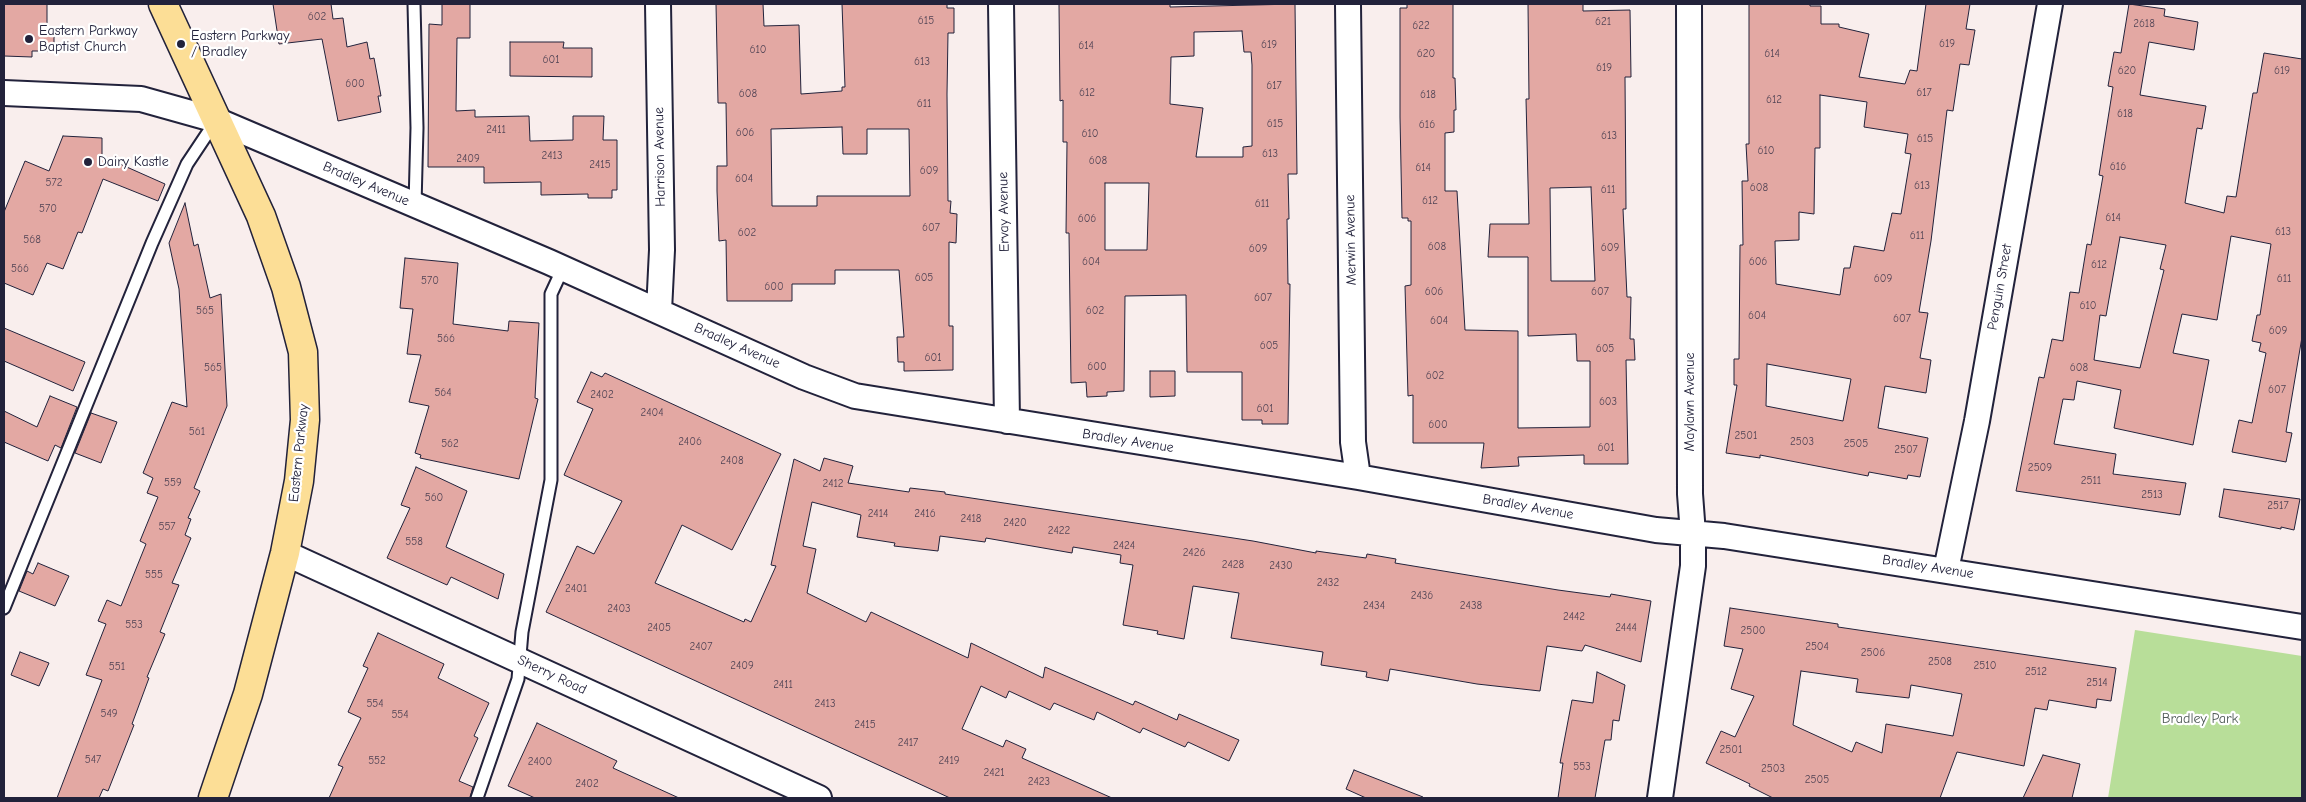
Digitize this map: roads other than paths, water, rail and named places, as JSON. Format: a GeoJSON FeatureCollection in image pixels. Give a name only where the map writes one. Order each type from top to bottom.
{"type":"FeatureCollection","features":[{"type":"Feature","properties":{"kind":"main road","name":"Eastern Parkway"},"geometry":{"type":"LineString","coordinates":[[163,4],[262,216],[286,288],[303,352],[304,429],[299,481],[284,552],[248,694],[213,798]]}},
{"type":"Feature","properties":{"kind":"street","name":"Harrison Avenue"},"geometry":{"type":"LineString","coordinates":[[658,4],[662,250],[659,311]]}},
{"type":"Feature","properties":{"kind":"street","name":"Ervay Avenue"},"geometry":{"type":"LineString","coordinates":[[1002,4],[1007,420]]}},
{"type":"Feature","properties":{"kind":"street","name":"Merwin Avenue"},"geometry":{"type":"LineString","coordinates":[[1348,4],[1353,442],[1358,477]]}},
{"type":"Feature","properties":{"kind":"street","name":"Maylawn Avenue"},"geometry":{"type":"LineString","coordinates":[[1660,798],[1693,566],[1690,494],[1689,4]]}},
{"type":"Feature","properties":{"kind":"street","name":"Penguin Street"},"geometry":{"type":"LineString","coordinates":[[1946,570],[1976,421],[2050,4]]}},
{"type":"Feature","properties":{"kind":"street","name":"Bradley Avenue"},"geometry":{"type":"LineString","coordinates":[[4,93],[141,99],[216,120],[562,268],[804,377],[855,396],[1358,477],[1646,528],[1724,536],[2302,627]]}},
{"type":"Feature","properties":{"kind":"street","name":"Sherry Road"},"geometry":{"type":"LineString","coordinates":[[284,552],[819,798]]}},
{"type":"Feature","properties":{"kind":"lane"},"geometry":{"type":"LineString","coordinates":[[414,4],[417,128],[415,205]]}},
{"type":"Feature","properties":{"kind":"lane"},"geometry":{"type":"LineString","coordinates":[[4,608],[152,243],[187,164],[216,120]]}},
{"type":"Feature","properties":{"kind":"lane"},"geometry":{"type":"LineString","coordinates":[[476,798],[518,679],[522,632],[551,480],[552,294],[562,268]]}},
{"type":"Feature","properties":{"kind":"place","name":"Eastern Parkway Baptist Church"},"geometry":{"type":"Point","coordinates":[29,39]}},
{"type":"Feature","properties":{"kind":"place","name":"Eastern Parkway / Bradley"},"geometry":{"type":"Point","coordinates":[181,44]}},
{"type":"Feature","properties":{"kind":"place","name":"Dairy Kastle"},"geometry":{"type":"Point","coordinates":[88,162]}},
{"type":"Feature","properties":{"kind":"park label","name":"Bradley Park"},"geometry":{"type":"Point","coordinates":[2200,719]}}]}
